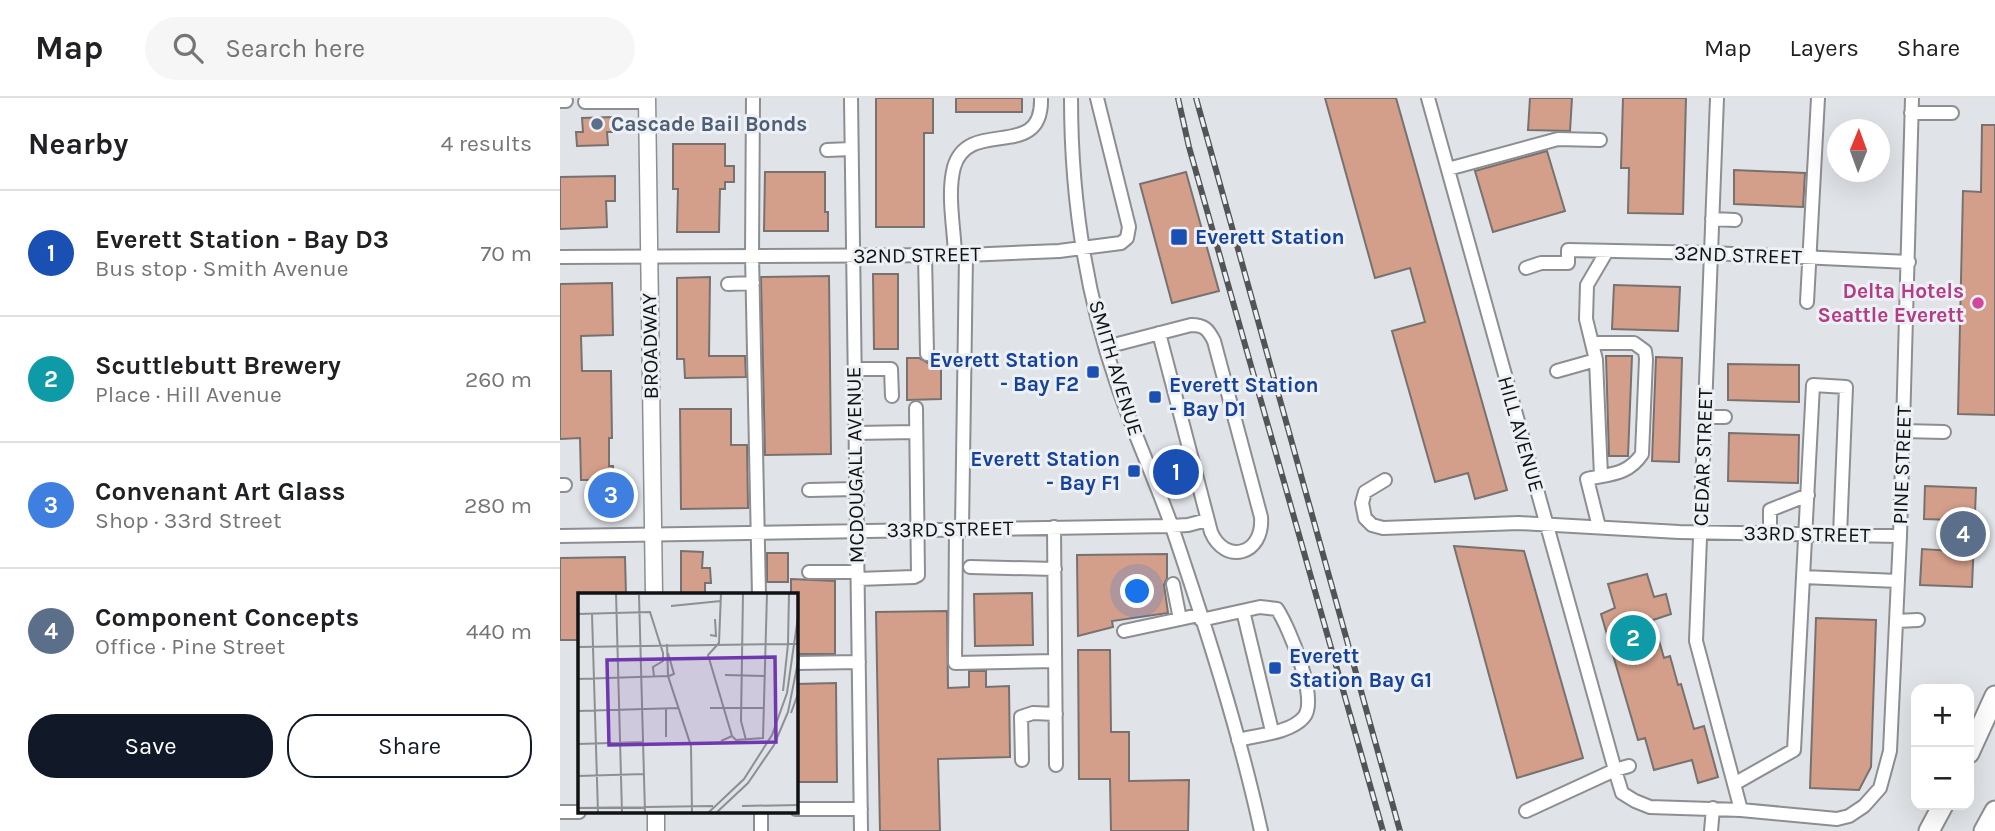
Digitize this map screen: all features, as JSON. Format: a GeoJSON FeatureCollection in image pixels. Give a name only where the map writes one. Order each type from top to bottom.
{"type":"FeatureCollection","features":[{"type":"Feature","properties":{"kind":"highway"},"geometry":{"type":"LineString","coordinates":[[1972,747],[1995,696]]}},
{"type":"Feature","properties":{"kind":"highway"},"geometry":{"type":"LineString","coordinates":[[1929,831],[1940,810]]}},
{"type":"Feature","properties":{"kind":"highway"},"geometry":{"type":"LineString","coordinates":[[1984,831],[1995,811]]}},
{"type":"Feature","properties":{"kind":"main road","name":"BROADWAY"},"geometry":{"type":"LineString","coordinates":[[647,100],[654,593]]}},
{"type":"Feature","properties":{"kind":"street"},"geometry":{"type":"LineString","coordinates":[[753,98],[751,390],[758,534],[754,563],[759,593]]}},
{"type":"Feature","properties":{"kind":"street","name":"MCDOUGALL AVENUE"},"geometry":{"type":"LineString","coordinates":[[851,98],[851,255],[861,831]]}},
{"type":"Feature","properties":{"kind":"street"},"geometry":{"type":"LineString","coordinates":[[1041,98],[1038,122],[1033,129],[1024,134],[987,139],[971,145],[962,153],[953,205],[960,255],[959,529],[955,663],[1055,661]]}},
{"type":"Feature","properties":{"kind":"street","name":"SMITH AVENUE"},"geometry":{"type":"LineString","coordinates":[[1071,98],[1073,177],[1082,250],[1106,347],[1171,526],[1238,740],[1262,831]]}},
{"type":"Feature","properties":{"kind":"street","name":"32ND STREET"},"geometry":{"type":"LineString","coordinates":[[560,257],[960,255],[1082,250],[1121,243],[1127,238],[1129,227],[1097,98]]}},
{"type":"Feature","properties":{"kind":"street","name":"HILL AVENUE"},"geometry":{"type":"LineString","coordinates":[[1428,98],[1622,793],[1650,807],[1713,808],[1836,819],[1849,816]]}},
{"type":"Feature","properties":{"kind":"street","name":"CEDAR STREET"},"geometry":{"type":"LineString","coordinates":[[1717,98],[1696,641],[1741,810]]}},
{"type":"Feature","properties":{"kind":"street"},"geometry":{"type":"LineString","coordinates":[[1807,302],[1809,258],[1804,223],[1818,98]]}},
{"type":"Feature","properties":{"kind":"street","name":"PINE STREET"},"geometry":{"type":"LineString","coordinates":[[1849,816],[1864,806],[1880,788],[1890,751],[1900,536],[1912,98]]}},
{"type":"Feature","properties":{"kind":"street"},"geometry":{"type":"LineString","coordinates":[[585,102],[647,100]]}},
{"type":"Feature","properties":{"kind":"street"},"geometry":{"type":"LineString","coordinates":[[1912,113],[1952,113]]}},
{"type":"Feature","properties":{"kind":"street"},"geometry":{"type":"LineString","coordinates":[[1448,169],[1558,139],[1600,140]]}},
{"type":"Feature","properties":{"kind":"street"},"geometry":{"type":"LineString","coordinates":[[827,150],[851,149]]}},
{"type":"Feature","properties":{"kind":"street"},"geometry":{"type":"LineString","coordinates":[[953,205],[967,204]]}},
{"type":"Feature","properties":{"kind":"street"},"geometry":{"type":"LineString","coordinates":[[1712,219],[1735,220]]}},
{"type":"Feature","properties":{"kind":"street","name":"32ND STREET"},"geometry":{"type":"LineString","coordinates":[[1526,268],[1541,263],[1567,263],[1568,250],[1909,262]]}},
{"type":"Feature","properties":{"kind":"street"},"geometry":{"type":"LineString","coordinates":[[1601,476],[1596,360],[1586,319],[1587,285],[1606,251]]}},
{"type":"Feature","properties":{"kind":"street"},"geometry":{"type":"LineString","coordinates":[[925,255],[928,355]]}},
{"type":"Feature","properties":{"kind":"street"},"geometry":{"type":"LineString","coordinates":[[728,284],[753,283]]}},
{"type":"Feature","properties":{"kind":"street"},"geometry":{"type":"LineString","coordinates":[[1106,347],[1158,333],[1191,325],[1209,330],[1261,517],[1262,531],[1253,546],[1244,551],[1223,548],[1215,540],[1158,333]]}},
{"type":"Feature","properties":{"kind":"street"},"geometry":{"type":"LineString","coordinates":[[1593,343],[1634,344],[1645,351],[1646,359],[1642,454],[1627,470],[1587,479],[1599,527]]}},
{"type":"Feature","properties":{"kind":"street"},"geometry":{"type":"LineString","coordinates":[[1557,371],[1596,360]]}},
{"type":"Feature","properties":{"kind":"street"},"geometry":{"type":"LineString","coordinates":[[854,369],[891,369],[892,396]]}},
{"type":"Feature","properties":{"kind":"street"},"geometry":{"type":"LineString","coordinates":[[1734,784],[1794,750],[1813,385],[1846,387],[1840,535]]}},
{"type":"Feature","properties":{"kind":"street"},"geometry":{"type":"LineString","coordinates":[[809,572],[914,577],[919,569],[916,408]]}},
{"type":"Feature","properties":{"kind":"street"},"geometry":{"type":"LineString","coordinates":[[1705,416],[1726,417]]}},
{"type":"Feature","properties":{"kind":"street"},"geometry":{"type":"LineString","coordinates":[[1903,431],[1944,432]]}},
{"type":"Feature","properties":{"kind":"street"},"geometry":{"type":"LineString","coordinates":[[855,433],[916,432]]}},
{"type":"Feature","properties":{"kind":"street","name":"33RD STREET"},"geometry":{"type":"LineString","coordinates":[[1385,480],[1365,492],[1362,503],[1364,518],[1372,525],[1383,528],[1546,524],[1700,532],[1900,536]]}},
{"type":"Feature","properties":{"kind":"street"},"geometry":{"type":"LineString","coordinates":[[808,490],[856,489]]}},
{"type":"Feature","properties":{"kind":"street"},"geometry":{"type":"LineString","coordinates":[[1770,534],[1770,510],[1808,495]]}},
{"type":"Feature","properties":{"kind":"street","name":"33RD STREET"},"geometry":{"type":"LineString","coordinates":[[560,536],[1171,526],[1208,520]]}},
{"type":"Feature","properties":{"kind":"street"},"geometry":{"type":"LineString","coordinates":[[1054,527],[1056,765]]}},
{"type":"Feature","properties":{"kind":"street"},"geometry":{"type":"LineString","coordinates":[[970,568],[1055,569]]}},
{"type":"Feature","properties":{"kind":"street"},"geometry":{"type":"LineString","coordinates":[[1803,577],[1898,580]]}},
{"type":"Feature","properties":{"kind":"street"},"geometry":{"type":"LineString","coordinates":[[1173,584],[1180,619]]}},
{"type":"Feature","properties":{"kind":"street"},"geometry":{"type":"LineString","coordinates":[[1124,631],[1260,607],[1278,609],[1288,626],[1310,699],[1306,716],[1292,726],[1238,740]]}},
{"type":"Feature","properties":{"kind":"street"},"geometry":{"type":"LineString","coordinates":[[1242,611],[1272,731]]}},
{"type":"Feature","properties":{"kind":"street"},"geometry":{"type":"LineString","coordinates":[[1896,621],[1918,620]]}},
{"type":"Feature","properties":{"kind":"street"},"geometry":{"type":"LineString","coordinates":[[798,663],[859,662]]}},
{"type":"Feature","properties":{"kind":"street"},"geometry":{"type":"LineString","coordinates":[[1022,760],[1021,717],[1033,713],[1056,714]]}},
{"type":"Feature","properties":{"kind":"street"},"geometry":{"type":"LineString","coordinates":[[1526,811],[1629,766]]}},
{"type":"Feature","properties":{"kind":"street"},"geometry":{"type":"LineString","coordinates":[[1711,831],[1713,808]]}},
{"type":"Feature","properties":{"kind":"street"},"geometry":{"type":"LineString","coordinates":[[798,809],[861,809]]}},
{"type":"Feature","properties":{"kind":"street"},"geometry":{"type":"LineString","coordinates":[[560,812],[578,812]]}},
{"type":"Feature","properties":{"kind":"building"},"geometry":{"type":"Polygon","coordinates":[[[876,98],[933,98],[933,133],[924,133],[924,227],[876,227],[876,98]]]}},
{"type":"Feature","properties":{"kind":"building"},"geometry":{"type":"Polygon","coordinates":[[[956,98],[1022,98],[1022,112],[956,112],[956,98]]]}},
{"type":"Feature","properties":{"kind":"building"},"geometry":{"type":"Polygon","coordinates":[[[1325,98],[1396,98],[1507,490],[1475,499],[1468,473],[1435,482],[1392,331],[1425,322],[1410,268],[1375,278],[1325,98]]]}},
{"type":"Feature","properties":{"kind":"building"},"geometry":{"type":"Polygon","coordinates":[[[1530,98],[1572,98],[1570,131],[1528,130],[1530,98]]]}},
{"type":"Feature","properties":{"kind":"building"},"geometry":{"type":"Polygon","coordinates":[[[1623,98],[1686,98],[1683,214],[1628,213],[1629,168],[1621,168],[1623,98]]]}},
{"type":"Feature","properties":{"kind":"building"},"geometry":{"type":"Polygon","coordinates":[[[612,117],[612,132],[607,132],[608,145],[577,146],[576,132],[583,132],[582,118],[612,117]]]}},
{"type":"Feature","properties":{"kind":"building","name":"Delta Hotels Seattle Everett"},"geometry":{"type":"Polygon","coordinates":[[[1982,125],[1995,125],[1995,415],[1958,414],[1963,191],[1981,192],[1982,125]]]}},
{"type":"Feature","properties":{"kind":"building"},"geometry":{"type":"Polygon","coordinates":[[[673,144],[725,144],[725,166],[734,166],[734,182],[725,182],[725,189],[720,189],[719,232],[677,232],[678,189],[673,189],[673,144]]]}},
{"type":"Feature","properties":{"kind":"building"},"geometry":{"type":"Polygon","coordinates":[[[1547,151],[1565,211],[1493,232],[1475,171],[1547,151]]]}},
{"type":"Feature","properties":{"kind":"building"},"geometry":{"type":"Polygon","coordinates":[[[1734,170],[1805,173],[1803,207],[1734,204],[1734,170]]]}},
{"type":"Feature","properties":{"kind":"building"},"geometry":{"type":"Polygon","coordinates":[[[765,172],[825,172],[828,231],[764,231],[765,172]]]}},
{"type":"Feature","properties":{"kind":"building","name":"Everett Station"},"geometry":{"type":"Polygon","coordinates":[[[1186,172],[1219,291],[1172,303],[1140,184],[1186,172]]]}},
{"type":"Feature","properties":{"kind":"building"},"geometry":{"type":"Polygon","coordinates":[[[615,176],[615,201],[606,201],[607,227],[560,229],[560,177],[615,176]]]}},
{"type":"Feature","properties":{"kind":"building"},"geometry":{"type":"Polygon","coordinates":[[[873,274],[898,274],[898,349],[874,349],[873,274]]]}},
{"type":"Feature","properties":{"kind":"building"},"geometry":{"type":"Polygon","coordinates":[[[829,276],[831,454],[765,455],[761,277],[829,276]]]}},
{"type":"Feature","properties":{"kind":"building"},"geometry":{"type":"Polygon","coordinates":[[[710,277],[709,356],[745,356],[746,377],[685,378],[684,359],[677,359],[677,278],[710,277]]]}},
{"type":"Feature","properties":{"kind":"building"},"geometry":{"type":"Polygon","coordinates":[[[612,283],[613,335],[581,336],[582,371],[611,371],[612,438],[609,438],[609,466],[613,466],[613,480],[624,480],[624,509],[599,509],[598,480],[581,480],[580,438],[560,439],[560,284],[612,283]]]}},
{"type":"Feature","properties":{"kind":"building"},"geometry":{"type":"Polygon","coordinates":[[[1614,285],[1680,287],[1678,331],[1612,329],[1614,285]]]}},
{"type":"Feature","properties":{"kind":"building"},"geometry":{"type":"Polygon","coordinates":[[[1606,356],[1632,356],[1628,456],[1609,456],[1606,356]]]}},
{"type":"Feature","properties":{"kind":"building"},"geometry":{"type":"Polygon","coordinates":[[[941,357],[941,399],[907,400],[907,358],[919,358],[928,363],[941,357]]]}},
{"type":"Feature","properties":{"kind":"building"},"geometry":{"type":"Polygon","coordinates":[[[1656,357],[1682,358],[1679,462],[1652,461],[1656,357]]]}},
{"type":"Feature","properties":{"kind":"building"},"geometry":{"type":"Polygon","coordinates":[[[1728,364],[1799,365],[1799,402],[1728,400],[1728,364]]]}},
{"type":"Feature","properties":{"kind":"building"},"geometry":{"type":"Polygon","coordinates":[[[680,409],[731,409],[731,445],[747,445],[748,508],[681,509],[680,409]]]}},
{"type":"Feature","properties":{"kind":"building"},"geometry":{"type":"Polygon","coordinates":[[[1729,433],[1799,435],[1798,483],[1728,481],[1729,433]]]}},
{"type":"Feature","properties":{"kind":"building"},"geometry":{"type":"Polygon","coordinates":[[[1925,486],[1976,488],[1972,587],[1920,585],[1922,549],[1953,551],[1954,520],[1924,519],[1925,486]]]}},
{"type":"Feature","properties":{"kind":"building"},"geometry":{"type":"Polygon","coordinates":[[[1454,546],[1524,551],[1583,758],[1517,778],[1454,546]]]}},
{"type":"Feature","properties":{"kind":"building"},"geometry":{"type":"Polygon","coordinates":[[[681,551],[703,552],[702,568],[710,568],[711,583],[705,583],[705,593],[681,593],[681,551]]]}},
{"type":"Feature","properties":{"kind":"building"},"geometry":{"type":"Polygon","coordinates":[[[767,553],[788,553],[788,582],[767,582],[767,553]]]}},
{"type":"Feature","properties":{"kind":"building"},"geometry":{"type":"Polygon","coordinates":[[[1167,554],[1167,578],[1164,585],[1168,613],[1112,621],[1113,627],[1078,636],[1077,555],[1167,554]]]}},
{"type":"Feature","properties":{"kind":"building"},"geometry":{"type":"Polygon","coordinates":[[[625,557],[626,593],[578,593],[578,640],[560,640],[560,558],[625,557]]]}},
{"type":"Feature","properties":{"kind":"building"},"geometry":{"type":"Polygon","coordinates":[[[1647,574],[1654,597],[1666,594],[1671,614],[1653,620],[1664,658],[1670,656],[1694,729],[1704,726],[1718,777],[1698,783],[1692,760],[1654,770],[1645,738],[1638,740],[1601,614],[1615,608],[1608,584],[1647,574]]]}},
{"type":"Feature","properties":{"kind":"building"},"geometry":{"type":"Polygon","coordinates":[[[791,579],[835,581],[835,654],[798,654],[798,593],[791,593],[791,579]]]}},
{"type":"Feature","properties":{"kind":"building"},"geometry":{"type":"Polygon","coordinates":[[[1032,593],[1033,645],[975,646],[974,594],[1032,593]]]}},
{"type":"Feature","properties":{"kind":"building"},"geometry":{"type":"Polygon","coordinates":[[[947,611],[948,688],[969,687],[969,671],[986,671],[986,687],[1009,686],[1010,757],[938,759],[940,831],[880,831],[876,612],[947,611]]]}},
{"type":"Feature","properties":{"kind":"building"},"geometry":{"type":"Polygon","coordinates":[[[1816,618],[1876,620],[1871,767],[1859,790],[1810,788],[1816,618]]]}},
{"type":"Feature","properties":{"kind":"building"},"geometry":{"type":"Polygon","coordinates":[[[1078,650],[1110,650],[1111,732],[1129,732],[1129,781],[1189,780],[1188,831],[1111,831],[1110,779],[1079,779],[1078,650]]]}},
{"type":"Feature","properties":{"kind":"building"},"geometry":{"type":"Polygon","coordinates":[[[836,683],[837,782],[798,782],[798,684],[836,683]]]}},
{"type":"Feature","properties":{"kind":"railway"},"geometry":{"type":"LineString","coordinates":[[1178,98],[1189,147],[1383,831]]}},
{"type":"Feature","properties":{"kind":"railway"},"geometry":{"type":"LineString","coordinates":[[1196,98],[1400,831]]}},
{"type":"Feature","properties":{"kind":"place","name":"Cascade Bail Bonds"},"geometry":{"type":"Point","coordinates":[597,124]}},
{"type":"Feature","properties":{"kind":"place","name":"Everett Station"},"geometry":{"type":"Point","coordinates":[1179,237]}},
{"type":"Feature","properties":{"kind":"place","name":"Delta Hotels Seattle Everett"},"geometry":{"type":"Point","coordinates":[1978,303]}},
{"type":"Feature","properties":{"kind":"place","name":"Everett Station - Bay F2"},"geometry":{"type":"Point","coordinates":[1093,372]}},
{"type":"Feature","properties":{"kind":"place","name":"Everett Station - Bay D1"},"geometry":{"type":"Point","coordinates":[1155,397]}},
{"type":"Feature","properties":{"kind":"place","name":"Everett Station - Bay F1"},"geometry":{"type":"Point","coordinates":[1134,471]}},
{"type":"Feature","properties":{"kind":"place","name":"Everett Station - Bay D3"},"geometry":{"type":"Point","coordinates":[1176,472]}},
{"type":"Feature","properties":{"kind":"place","name":"Convenant Art Glass"},"geometry":{"type":"Point","coordinates":[611,495]}},
{"type":"Feature","properties":{"kind":"place","name":"Component Concepts"},"geometry":{"type":"Point","coordinates":[1963,534]}},
{"type":"Feature","properties":{"kind":"place","name":"Scuttlebutt Brewery"},"geometry":{"type":"Point","coordinates":[1633,638]}},
{"type":"Feature","properties":{"kind":"place","name":"Everett Station Bay G1"},"geometry":{"type":"Point","coordinates":[1275,668]}}]}
